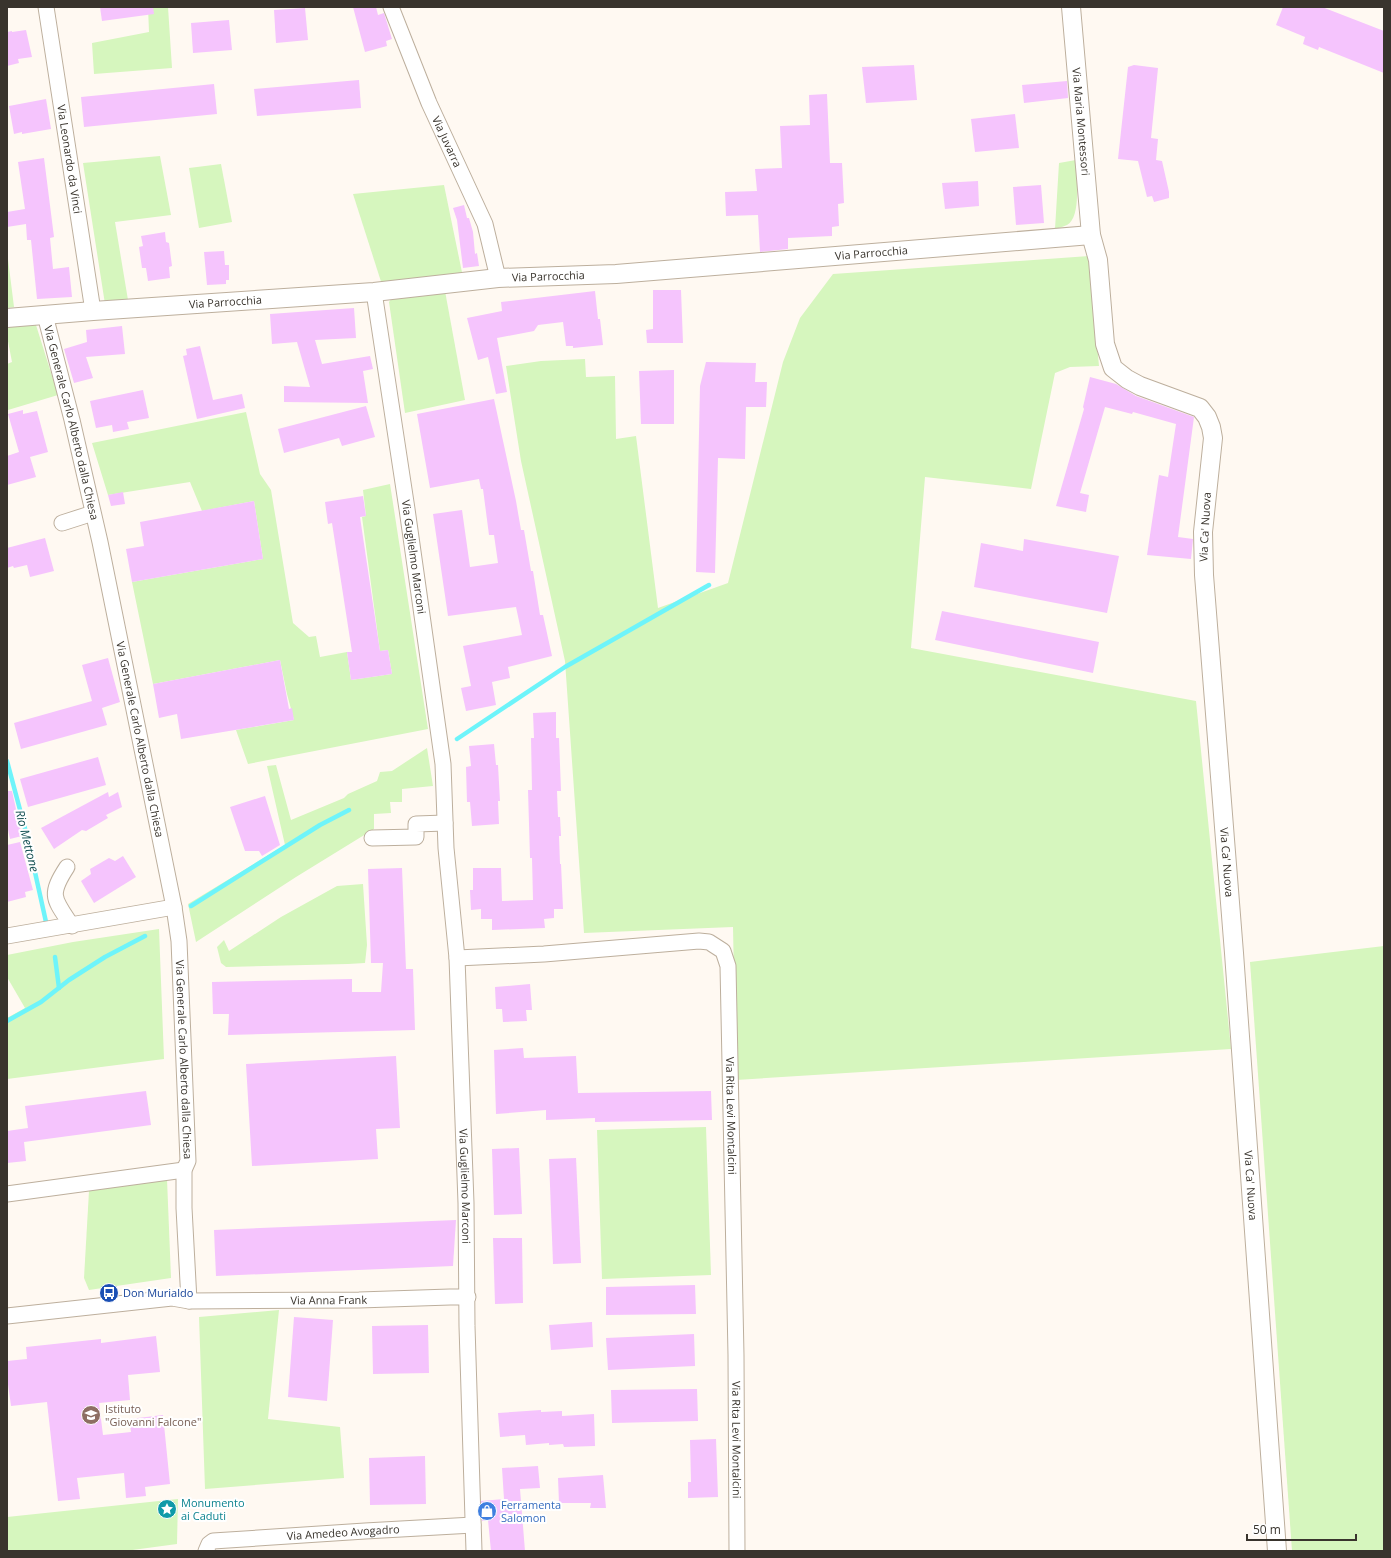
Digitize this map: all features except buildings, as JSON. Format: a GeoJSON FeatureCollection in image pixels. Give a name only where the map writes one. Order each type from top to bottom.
{"type":"FeatureCollection","features":[{"type":"Feature","properties":{"kind":"street","name":"Via Leonardo da Vinci"},"geometry":{"type":"LineString","coordinates":[[46,7],[93,311]]}},
{"type":"Feature","properties":{"kind":"street","name":"Via Juvarra"},"geometry":{"type":"LineString","coordinates":[[391,7],[429,103],[485,224],[498,278]]}},
{"type":"Feature","properties":{"kind":"street","name":"Via Maria Montessori"},"geometry":{"type":"LineString","coordinates":[[1072,7],[1091,235]]}},
{"type":"Feature","properties":{"kind":"street","name":"Via Parrocchia"},"geometry":{"type":"LineString","coordinates":[[7,318],[374,292],[498,278],[616,274],[1091,235]]}},
{"type":"Feature","properties":{"kind":"street","name":"Via Ca' Nuova"},"geometry":{"type":"LineString","coordinates":[[1091,235],[1098,260],[1105,344],[1113,368],[1127,379],[1140,386],[1200,408],[1207,417],[1213,438],[1203,532],[1204,575],[1234,953],[1277,1551]]}},
{"type":"Feature","properties":{"kind":"street","name":"Via Guglielmo Marconi"},"geometry":{"type":"LineString","coordinates":[[374,292],[407,509],[442,759],[446,848],[457,958],[466,1203],[474,1551]]}},
{"type":"Feature","properties":{"kind":"street","name":"Via Generale Carlo Alberto dalla Chiesa"},"geometry":{"type":"LineString","coordinates":[[45,315],[72,420],[92,510],[174,907],[179,941],[188,1161],[184,1170],[184,1208],[189,1301]]}},
{"type":"Feature","properties":{"kind":"street"},"geometry":{"type":"LineString","coordinates":[[62,523],[90,514],[92,510]]}},
{"type":"Feature","properties":{"kind":"street"},"geometry":{"type":"LineString","coordinates":[[372,838],[416,837],[416,824],[445,823]]}},
{"type":"Feature","properties":{"kind":"street"},"geometry":{"type":"LineString","coordinates":[[67,867],[58,880],[54,894],[57,905],[72,926]]}},
{"type":"Feature","properties":{"kind":"street"},"geometry":{"type":"LineString","coordinates":[[7,936],[72,926],[174,907]]}},
{"type":"Feature","properties":{"kind":"street","name":"Via Rita Levi Montalcini"},"geometry":{"type":"LineString","coordinates":[[457,958],[544,954],[699,941],[709,942],[723,951],[728,966],[736,1347],[737,1551]]}},
{"type":"Feature","properties":{"kind":"street","name":"Via Generale Carlo Alberto dalla Chiesa"},"geometry":{"type":"LineString","coordinates":[[7,1194],[184,1170]]}},
{"type":"Feature","properties":{"kind":"street","name":"Via Anna Frank"},"geometry":{"type":"LineString","coordinates":[[7,1316],[172,1298],[189,1301],[468,1298]]}},
{"type":"Feature","properties":{"kind":"street","name":"Via Amedeo Avogadro"},"geometry":{"type":"LineString","coordinates":[[209,1546],[365,1531],[473,1525]]}},
{"type":"Feature","properties":{"kind":"green space"},"geometry":{"type":"Polygon","coordinates":[[[148,7],[168,7],[172,68],[94,74],[92,43],[149,32],[148,7]]]}},
{"type":"Feature","properties":{"kind":"green space"},"geometry":{"type":"Polygon","coordinates":[[[160,156],[171,215],[115,222],[128,300],[105,304],[83,163],[160,156]]]}},
{"type":"Feature","properties":{"kind":"green space"},"geometry":{"type":"Polygon","coordinates":[[[1076,160],[1077,196],[1075,214],[1072,221],[1067,225],[1055,229],[1059,163],[1076,160]]]}},
{"type":"Feature","properties":{"kind":"green space"},"geometry":{"type":"Polygon","coordinates":[[[221,164],[232,222],[199,228],[189,168],[221,164]]]}},
{"type":"Feature","properties":{"kind":"green space"},"geometry":{"type":"Polygon","coordinates":[[[444,185],[464,282],[384,291],[353,194],[444,185]]]}},
{"type":"Feature","properties":{"kind":"green space"},"geometry":{"type":"Polygon","coordinates":[[[7,251],[14,307],[7,308],[7,251]]]}},
{"type":"Feature","properties":{"kind":"green space"},"geometry":{"type":"Polygon","coordinates":[[[1089,256],[1099,366],[1070,367],[1055,373],[1031,489],[925,477],[911,648],[1196,701],[1231,1049],[736,1080],[733,927],[584,933],[565,661],[521,461],[506,366],[541,361],[585,359],[586,377],[615,376],[616,439],[636,436],[658,608],[728,583],[783,362],[800,318],[833,274],[1089,256]]]}},
{"type":"Feature","properties":{"kind":"green space"},"geometry":{"type":"Polygon","coordinates":[[[445,291],[465,400],[405,413],[389,302],[392,298],[445,291]]]}},
{"type":"Feature","properties":{"kind":"green space"},"geometry":{"type":"Polygon","coordinates":[[[36,325],[58,395],[8,410],[7,364],[12,362],[7,336],[7,327],[36,325]]]}},
{"type":"Feature","properties":{"kind":"green space"},"geometry":{"type":"Polygon","coordinates":[[[246,412],[260,474],[271,490],[293,623],[309,637],[316,636],[320,657],[347,652],[351,680],[392,674],[388,650],[380,651],[362,517],[366,516],[363,490],[390,484],[428,729],[248,764],[236,730],[294,720],[280,660],[153,684],[132,582],[263,559],[254,501],[202,511],[190,482],[108,495],[92,443],[246,412]]]}},
{"type":"Feature","properties":{"kind":"green space"},"geometry":{"type":"Polygon","coordinates":[[[427,748],[433,786],[402,789],[402,802],[390,802],[391,813],[374,814],[374,829],[296,877],[196,942],[188,904],[285,845],[267,766],[276,765],[291,820],[344,798],[348,794],[377,781],[380,772],[392,771],[427,748]]]}},
{"type":"Feature","properties":{"kind":"green space"},"geometry":{"type":"Polygon","coordinates":[[[363,884],[367,945],[365,963],[226,967],[221,963],[217,947],[224,940],[229,951],[281,917],[337,886],[363,884]]]}},
{"type":"Feature","properties":{"kind":"green space"},"geometry":{"type":"Polygon","coordinates":[[[159,929],[164,1059],[7,1079],[7,1018],[25,1008],[7,977],[7,955],[73,942],[159,929]]]}},
{"type":"Feature","properties":{"kind":"green space"},"geometry":{"type":"Polygon","coordinates":[[[1384,946],[1384,1551],[1292,1551],[1250,962],[1384,946]]]}},
{"type":"Feature","properties":{"kind":"green space"},"geometry":{"type":"Polygon","coordinates":[[[706,1127],[711,1275],[602,1279],[597,1130],[706,1127]]]}},
{"type":"Feature","properties":{"kind":"green space"},"geometry":{"type":"Polygon","coordinates":[[[167,1179],[171,1278],[89,1290],[84,1278],[89,1191],[167,1179]]]}},
{"type":"Feature","properties":{"kind":"green space"},"geometry":{"type":"Polygon","coordinates":[[[279,1310],[268,1419],[340,1427],[344,1478],[205,1489],[199,1317],[279,1310]]]}},
{"type":"Feature","properties":{"kind":"green space"},"geometry":{"type":"Polygon","coordinates":[[[178,1499],[177,1544],[125,1551],[7,1551],[7,1517],[178,1499]]]}},
{"type":"Feature","properties":{"kind":"waterway"},"geometry":{"type":"LineString","coordinates":[[457,739],[565,667],[709,585]]}},
{"type":"Feature","properties":{"kind":"waterway","name":"Rio Mettone"},"geometry":{"type":"LineString","coordinates":[[7,761],[27,836],[46,922]]}},
{"type":"Feature","properties":{"kind":"waterway"},"geometry":{"type":"LineString","coordinates":[[191,906],[320,825],[349,810]]}},
{"type":"Feature","properties":{"kind":"waterway"},"geometry":{"type":"LineString","coordinates":[[7,1021],[41,1002],[69,980],[105,957],[145,936]]}},
{"type":"Feature","properties":{"kind":"waterway","name":"Rio Mettone"},"geometry":{"type":"LineString","coordinates":[[55,957],[59,988]]}},
{"type":"Feature","properties":{"kind":"place","name":"Don Murialdo"},"geometry":{"type":"Point","coordinates":[109,1293]}},
{"type":"Feature","properties":{"kind":"place","name":"Istituto \"Giovanni Falcone\""},"geometry":{"type":"Point","coordinates":[91,1415]}},
{"type":"Feature","properties":{"kind":"place","name":"Monumento ai Caduti"},"geometry":{"type":"Point","coordinates":[167,1509]}},
{"type":"Feature","properties":{"kind":"place","name":"Ferramenta Salomon"},"geometry":{"type":"Point","coordinates":[487,1511]}}]}
